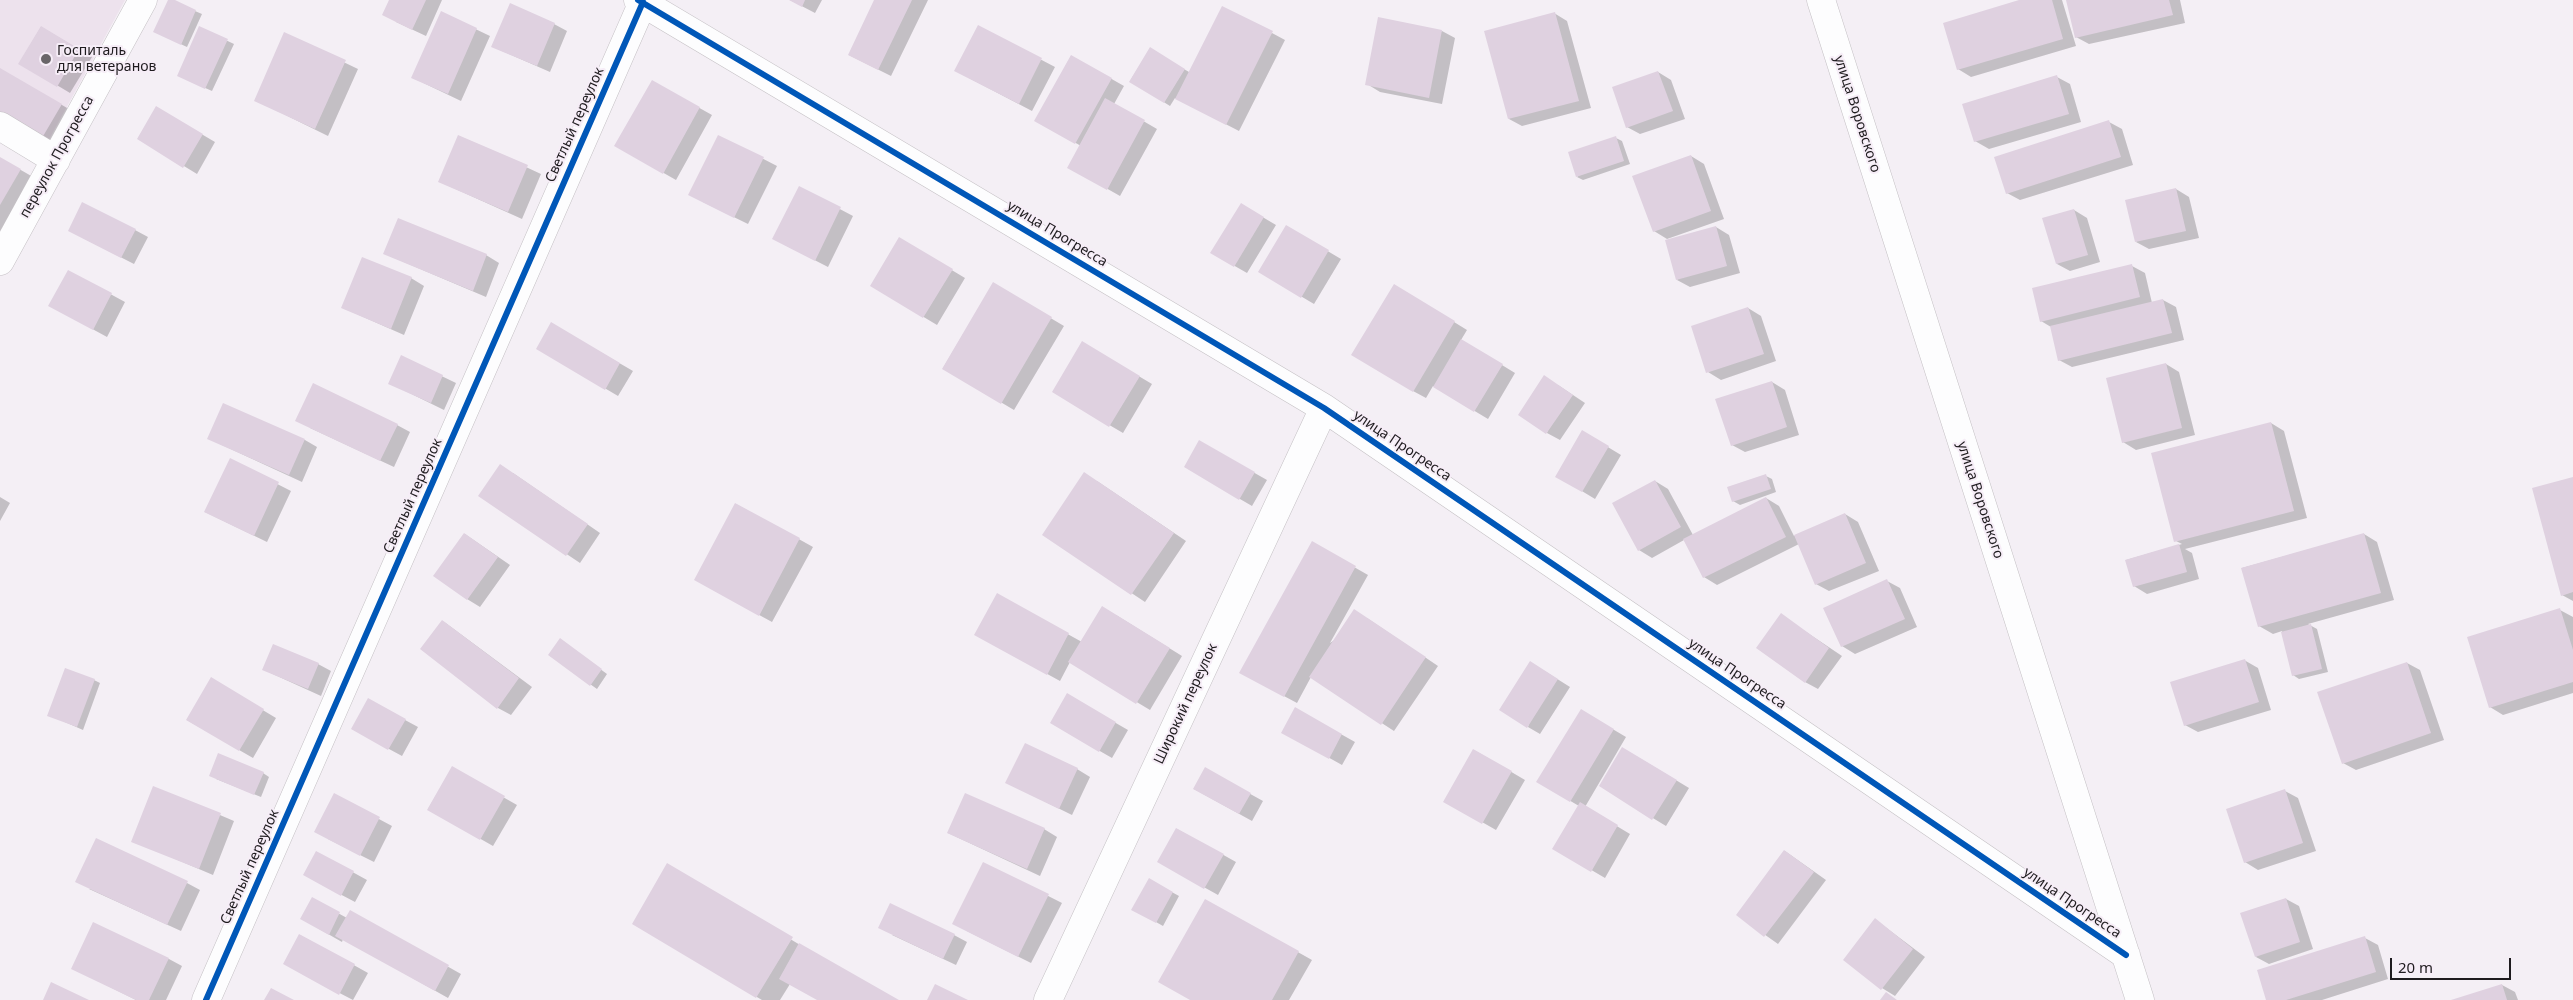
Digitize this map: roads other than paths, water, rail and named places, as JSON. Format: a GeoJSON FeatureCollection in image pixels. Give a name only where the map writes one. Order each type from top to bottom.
{"type":"FeatureCollection","features":[{"type":"Feature","properties":{"kind":"street","name":"переулок Прогресса"},"geometry":{"type":"LineString","coordinates":[[0,261],[143,0]]}},
{"type":"Feature","properties":{"kind":"street","name":"улица Воровского"},"geometry":{"type":"LineString","coordinates":[[1821,0],[2140,1000]]}},
{"type":"Feature","properties":{"kind":"street","name":"улица Прогресса"},"geometry":{"type":"LineString","coordinates":[[641,1],[1324,408],[2126,955]]}},
{"type":"Feature","properties":{"kind":"street","name":"Светлый переулок"},"geometry":{"type":"LineString","coordinates":[[206,1000],[641,1]]}},
{"type":"Feature","properties":{"kind":"street"},"geometry":{"type":"LineString","coordinates":[[0,126],[56,160]]}},
{"type":"Feature","properties":{"kind":"street","name":"Широкий переулок"},"geometry":{"type":"LineString","coordinates":[[1048,1000],[1324,408]]}},
{"type":"Feature","properties":{"kind":"place","name":"Госпиталь для ветеранов"},"geometry":{"type":"Point","coordinates":[46,59]}}]}
